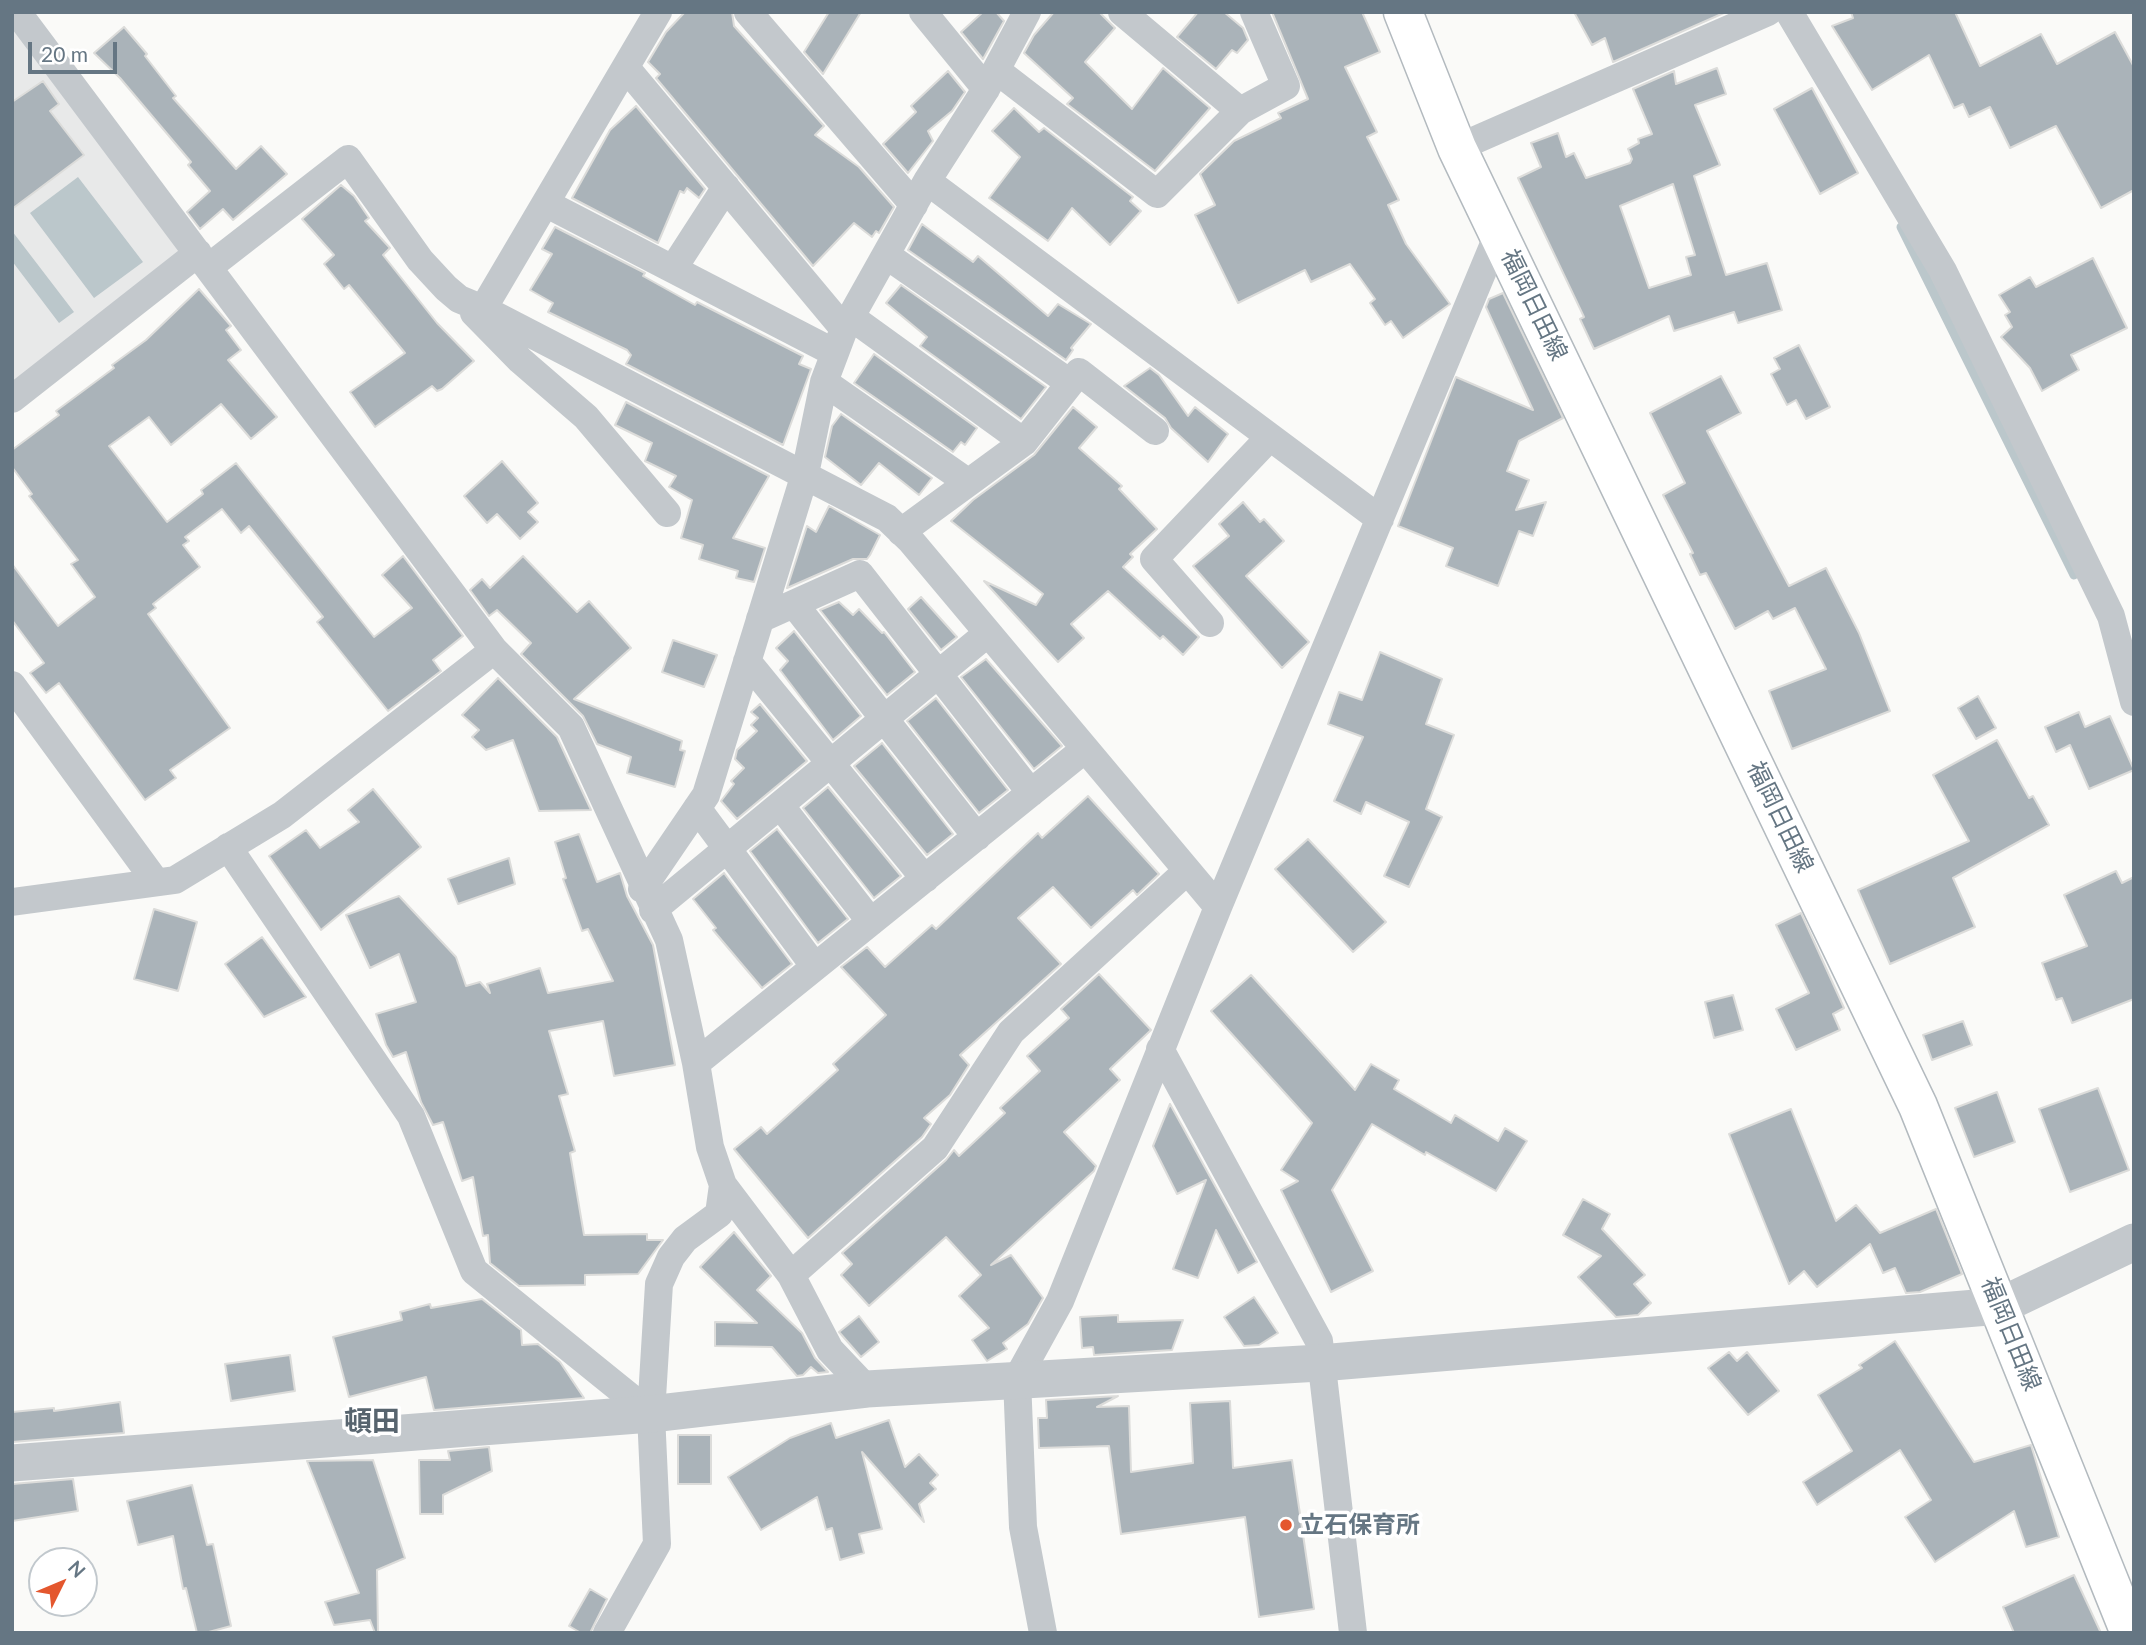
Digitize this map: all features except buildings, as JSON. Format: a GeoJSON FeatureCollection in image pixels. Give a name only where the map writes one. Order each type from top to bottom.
{"type":"FeatureCollection","features":[{"type":"Feature","properties":{"kind":"main road","name":"福岡日田線"},"geometry":{"type":"LineString","coordinates":[[1403,12],[1457,148],[1919,1106],[2130,1633]]}},
{"type":"Feature","properties":{"kind":"street"},"geometry":{"type":"LineString","coordinates":[[18,12],[494,650],[571,727],[668,940],[696,1063],[710,1147],[723,1185],[791,1275],[830,1350],[867,1389]]}},
{"type":"Feature","properties":{"kind":"street"},"geometry":{"type":"LineString","coordinates":[[471,304],[547,204],[659,12]]}},
{"type":"Feature","properties":{"kind":"street"},"geometry":{"type":"LineString","coordinates":[[748,12],[914,205]]}},
{"type":"Feature","properties":{"kind":"street"},"geometry":{"type":"LineString","coordinates":[[923,12],[991,80],[1157,194],[1240,111],[1286,86],[1254,12]]}},
{"type":"Feature","properties":{"kind":"street"},"geometry":{"type":"LineString","coordinates":[[648,899],[706,795],[805,474],[824,382],[843,333],[928,181],[991,80],[1027,12]]}},
{"type":"Feature","properties":{"kind":"street"},"geometry":{"type":"LineString","coordinates":[[1122,12],[1240,111]]}},
{"type":"Feature","properties":{"kind":"street"},"geometry":{"type":"LineString","coordinates":[[1457,148],[1769,12]]}},
{"type":"Feature","properties":{"kind":"street"},"geometry":{"type":"LineString","coordinates":[[1789,12],[1943,271],[2111,617],[2134,702]]}},
{"type":"Feature","properties":{"kind":"street"},"geometry":{"type":"LineString","coordinates":[[627,69],[843,333]]}},
{"type":"Feature","properties":{"kind":"street"},"geometry":{"type":"LineString","coordinates":[[12,399],[348,159],[420,260],[471,304],[520,360],[586,418],[667,513]]}},
{"type":"Feature","properties":{"kind":"street"},"geometry":{"type":"LineString","coordinates":[[928,181],[1380,519]]}},
{"type":"Feature","properties":{"kind":"street"},"geometry":{"type":"LineString","coordinates":[[673,269],[726,187]]}},
{"type":"Feature","properties":{"kind":"street"},"geometry":{"type":"LineString","coordinates":[[547,204],[673,269],[843,333],[1024,442]]}},
{"type":"Feature","properties":{"kind":"street"},"geometry":{"type":"LineString","coordinates":[[1044,1633],[1023,1527],[1017,1379],[1060,1301],[1218,907],[1499,232]]}},
{"type":"Feature","properties":{"kind":"street"},"geometry":{"type":"LineString","coordinates":[[886,254],[1070,383]]}},
{"type":"Feature","properties":{"kind":"street"},"geometry":{"type":"LineString","coordinates":[[471,304],[887,518],[901,531],[1218,907]]}},
{"type":"Feature","properties":{"kind":"street"},"geometry":{"type":"LineString","coordinates":[[901,531],[1024,442],[1079,372],[1155,431]]}},
{"type":"Feature","properties":{"kind":"street"},"geometry":{"type":"LineString","coordinates":[[824,382],[967,481]]}},
{"type":"Feature","properties":{"kind":"street"},"geometry":{"type":"LineString","coordinates":[[1210,623],[1154,559],[1270,437]]}},
{"type":"Feature","properties":{"kind":"street"},"geometry":{"type":"LineString","coordinates":[[760,620],[860,574],[1031,793]]}},
{"type":"Feature","properties":{"kind":"street"},"geometry":{"type":"LineString","coordinates":[[794,604],[977,837]]}},
{"type":"Feature","properties":{"kind":"street"},"geometry":{"type":"LineString","coordinates":[[648,899],[727,849],[988,634]]}},
{"type":"Feature","properties":{"kind":"street"},"geometry":{"type":"LineString","coordinates":[[12,902],[175,880],[282,815],[494,650]]}},
{"type":"Feature","properties":{"kind":"street"},"geometry":{"type":"LineString","coordinates":[[747,661],[925,879]]}},
{"type":"Feature","properties":{"kind":"street"},"geometry":{"type":"LineString","coordinates":[[12,685],[156,882]]}},
{"type":"Feature","properties":{"kind":"street"},"geometry":{"type":"LineString","coordinates":[[696,1063],[1085,750]]}},
{"type":"Feature","properties":{"kind":"street"},"geometry":{"type":"LineString","coordinates":[[779,805],[871,922]]}},
{"type":"Feature","properties":{"kind":"street"},"geometry":{"type":"LineString","coordinates":[[697,808],[816,967]]}},
{"type":"Feature","properties":{"kind":"street"},"geometry":{"type":"LineString","coordinates":[[228,847],[411,1116],[474,1271],[651,1414]]}},
{"type":"Feature","properties":{"kind":"street"},"geometry":{"type":"LineString","coordinates":[[791,1275],[935,1148],[1011,1032],[1187,871]]}},
{"type":"Feature","properties":{"kind":"street"},"geometry":{"type":"LineString","coordinates":[[1160,1049],[1320,1341],[1320,1363],[1353,1633]]}},
{"type":"Feature","properties":{"kind":"street"},"geometry":{"type":"LineString","coordinates":[[607,1633],[657,1544],[651,1414],[659,1284],[671,1257],[685,1239],[719,1214],[723,1185]]}},
{"type":"Feature","properties":{"kind":"street"},"geometry":{"type":"LineString","coordinates":[[12,1463],[651,1414],[867,1389],[1320,1363],[2000,1306],[2134,1242]]}},
{"type":"Feature","properties":{"kind":"shaded area"},"geometry":{"type":"Polygon","coordinates":[[[12,16],[192,253],[12,392],[12,16]]]}},
{"type":"Feature","properties":{"kind":"shaded area"},"geometry":{"type":"Polygon","coordinates":[[[78,177],[143,262],[94,298],[30,213],[78,177]]]}},
{"type":"Feature","properties":{"kind":"shaded area"},"geometry":{"type":"Polygon","coordinates":[[[12,231],[74,312],[59,323],[12,261],[12,231]]]}},
{"type":"Feature","properties":{"kind":"waterway"},"geometry":{"type":"LineString","coordinates":[[1901,227],[2074,575]]}},
{"type":"Feature","properties":{"kind":"place","name":"立石保育所"},"geometry":{"type":"Point","coordinates":[1286,1525]}},
{"type":"Feature","properties":{"kind":"district","name":"頓田"},"geometry":{"type":"Point","coordinates":[372,1422]}}]}
